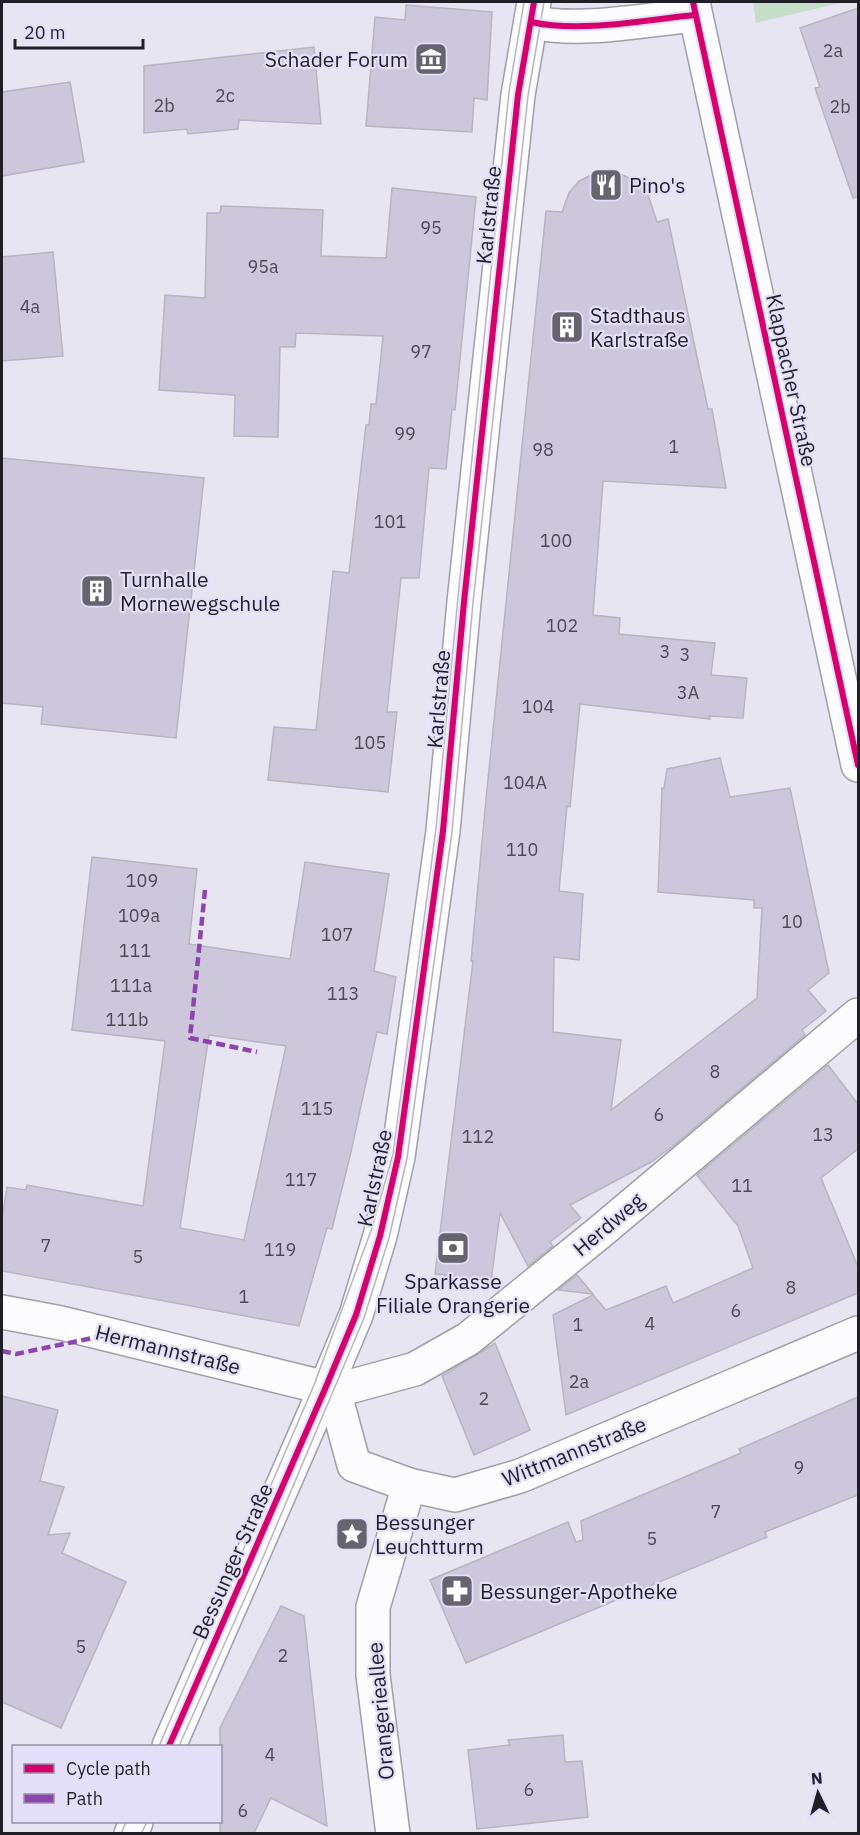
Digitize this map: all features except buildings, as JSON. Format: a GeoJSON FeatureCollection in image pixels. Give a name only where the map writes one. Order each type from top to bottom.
{"type":"FeatureCollection","features":[{"type":"Feature","properties":{"kind":"street"},"geometry":{"type":"LineString","coordinates":[[533,12],[540,24],[593,26],[694,8]]}},
{"type":"Feature","properties":{"kind":"street","name":"Klappacher Straße"},"geometry":{"type":"LineString","coordinates":[[694,8],[858,765]]}},
{"type":"Feature","properties":{"kind":"street","name":"Karlstraße"},"geometry":{"type":"LineString","coordinates":[[330,1390],[380,1236],[398,1157],[443,831],[493,320],[518,95],[533,12]]}},
{"type":"Feature","properties":{"kind":"street","name":"Herdweg"},"geometry":{"type":"LineString","coordinates":[[330,1390],[415,1369],[468,1339],[600,1232],[858,1015]]}},
{"type":"Feature","properties":{"kind":"street","name":"Hermannstraße"},"geometry":{"type":"LineString","coordinates":[[2,1312],[61,1323],[314,1384],[330,1390]]}},
{"type":"Feature","properties":{"kind":"street","name":"Wittmannstraße"},"geometry":{"type":"LineString","coordinates":[[330,1390],[354,1465],[409,1485],[455,1495],[520,1476],[858,1333]]}},
{"type":"Feature","properties":{"kind":"street","name":"Bessunger Straße"},"geometry":{"type":"LineString","coordinates":[[169,1745],[330,1390]]}},
{"type":"Feature","properties":{"kind":"street","name":"Orangerieallee"},"geometry":{"type":"LineString","coordinates":[[393,1833],[373,1675],[373,1607],[409,1485]]}},
{"type":"Feature","properties":{"kind":"green space"},"geometry":{"type":"Polygon","coordinates":[[[753,2],[844,2],[756,23],[753,2]]]}},
{"type":"Feature","properties":{"kind":"tram line"},"geometry":{"type":"LineString","coordinates":[[159,1745],[314,1385],[372,1228],[393,1154],[436,829],[509,92],[524,2]]}},
{"type":"Feature","properties":{"kind":"tram line"},"geometry":{"type":"LineString","coordinates":[[179,1745],[261,1562],[364,1318],[389,1238],[407,1158],[452,832],[473,603],[528,96],[544,2]]}},
{"type":"Feature","properties":{"kind":"tram line"},"geometry":{"type":"LineString","coordinates":[[121,1834],[126,1823]]}},
{"type":"Feature","properties":{"kind":"tram line"},"geometry":{"type":"LineString","coordinates":[[141,1834],[146,1823]]}},
{"type":"Feature","properties":{"kind":"marked path"},"geometry":{"type":"LineString","coordinates":[[205,890],[190,1038],[257,1052]]}},
{"type":"Feature","properties":{"kind":"marked path"},"geometry":{"type":"LineString","coordinates":[[2,1351],[16,1354],[107,1335]]}},
{"type":"Feature","properties":{"kind":"cycle path"},"geometry":{"type":"LineString","coordinates":[[169,1745],[356,1315],[380,1236],[398,1157],[443,831],[464,602],[518,95],[534,2]]}},
{"type":"Feature","properties":{"kind":"cycle path"},"geometry":{"type":"LineString","coordinates":[[693,2],[858,765]]}},
{"type":"Feature","properties":{"kind":"cycle path"},"geometry":{"type":"LineString","coordinates":[[531,22],[591,26],[695,15]]}},
{"type":"Feature","properties":{"kind":"place","name":"Schader Forum"},"geometry":{"type":"Point","coordinates":[431,59]}},
{"type":"Feature","properties":{"kind":"place","name":"Pino's"},"geometry":{"type":"Point","coordinates":[606,185]}},
{"type":"Feature","properties":{"kind":"place","name":"Stadthaus Karlstraße"},"geometry":{"type":"Point","coordinates":[567,327]}},
{"type":"Feature","properties":{"kind":"place","name":"Turnhalle Mornewegschule"},"geometry":{"type":"Point","coordinates":[97,591]}},
{"type":"Feature","properties":{"kind":"place","name":"Sparkasse Filiale Orangerie"},"geometry":{"type":"Point","coordinates":[453,1248]}},
{"type":"Feature","properties":{"kind":"place","name":"Bessunger Leuchtturm"},"geometry":{"type":"Point","coordinates":[352,1534]}},
{"type":"Feature","properties":{"kind":"place","name":"Bessunger-Apotheke"},"geometry":{"type":"Point","coordinates":[457,1591]}}]}
